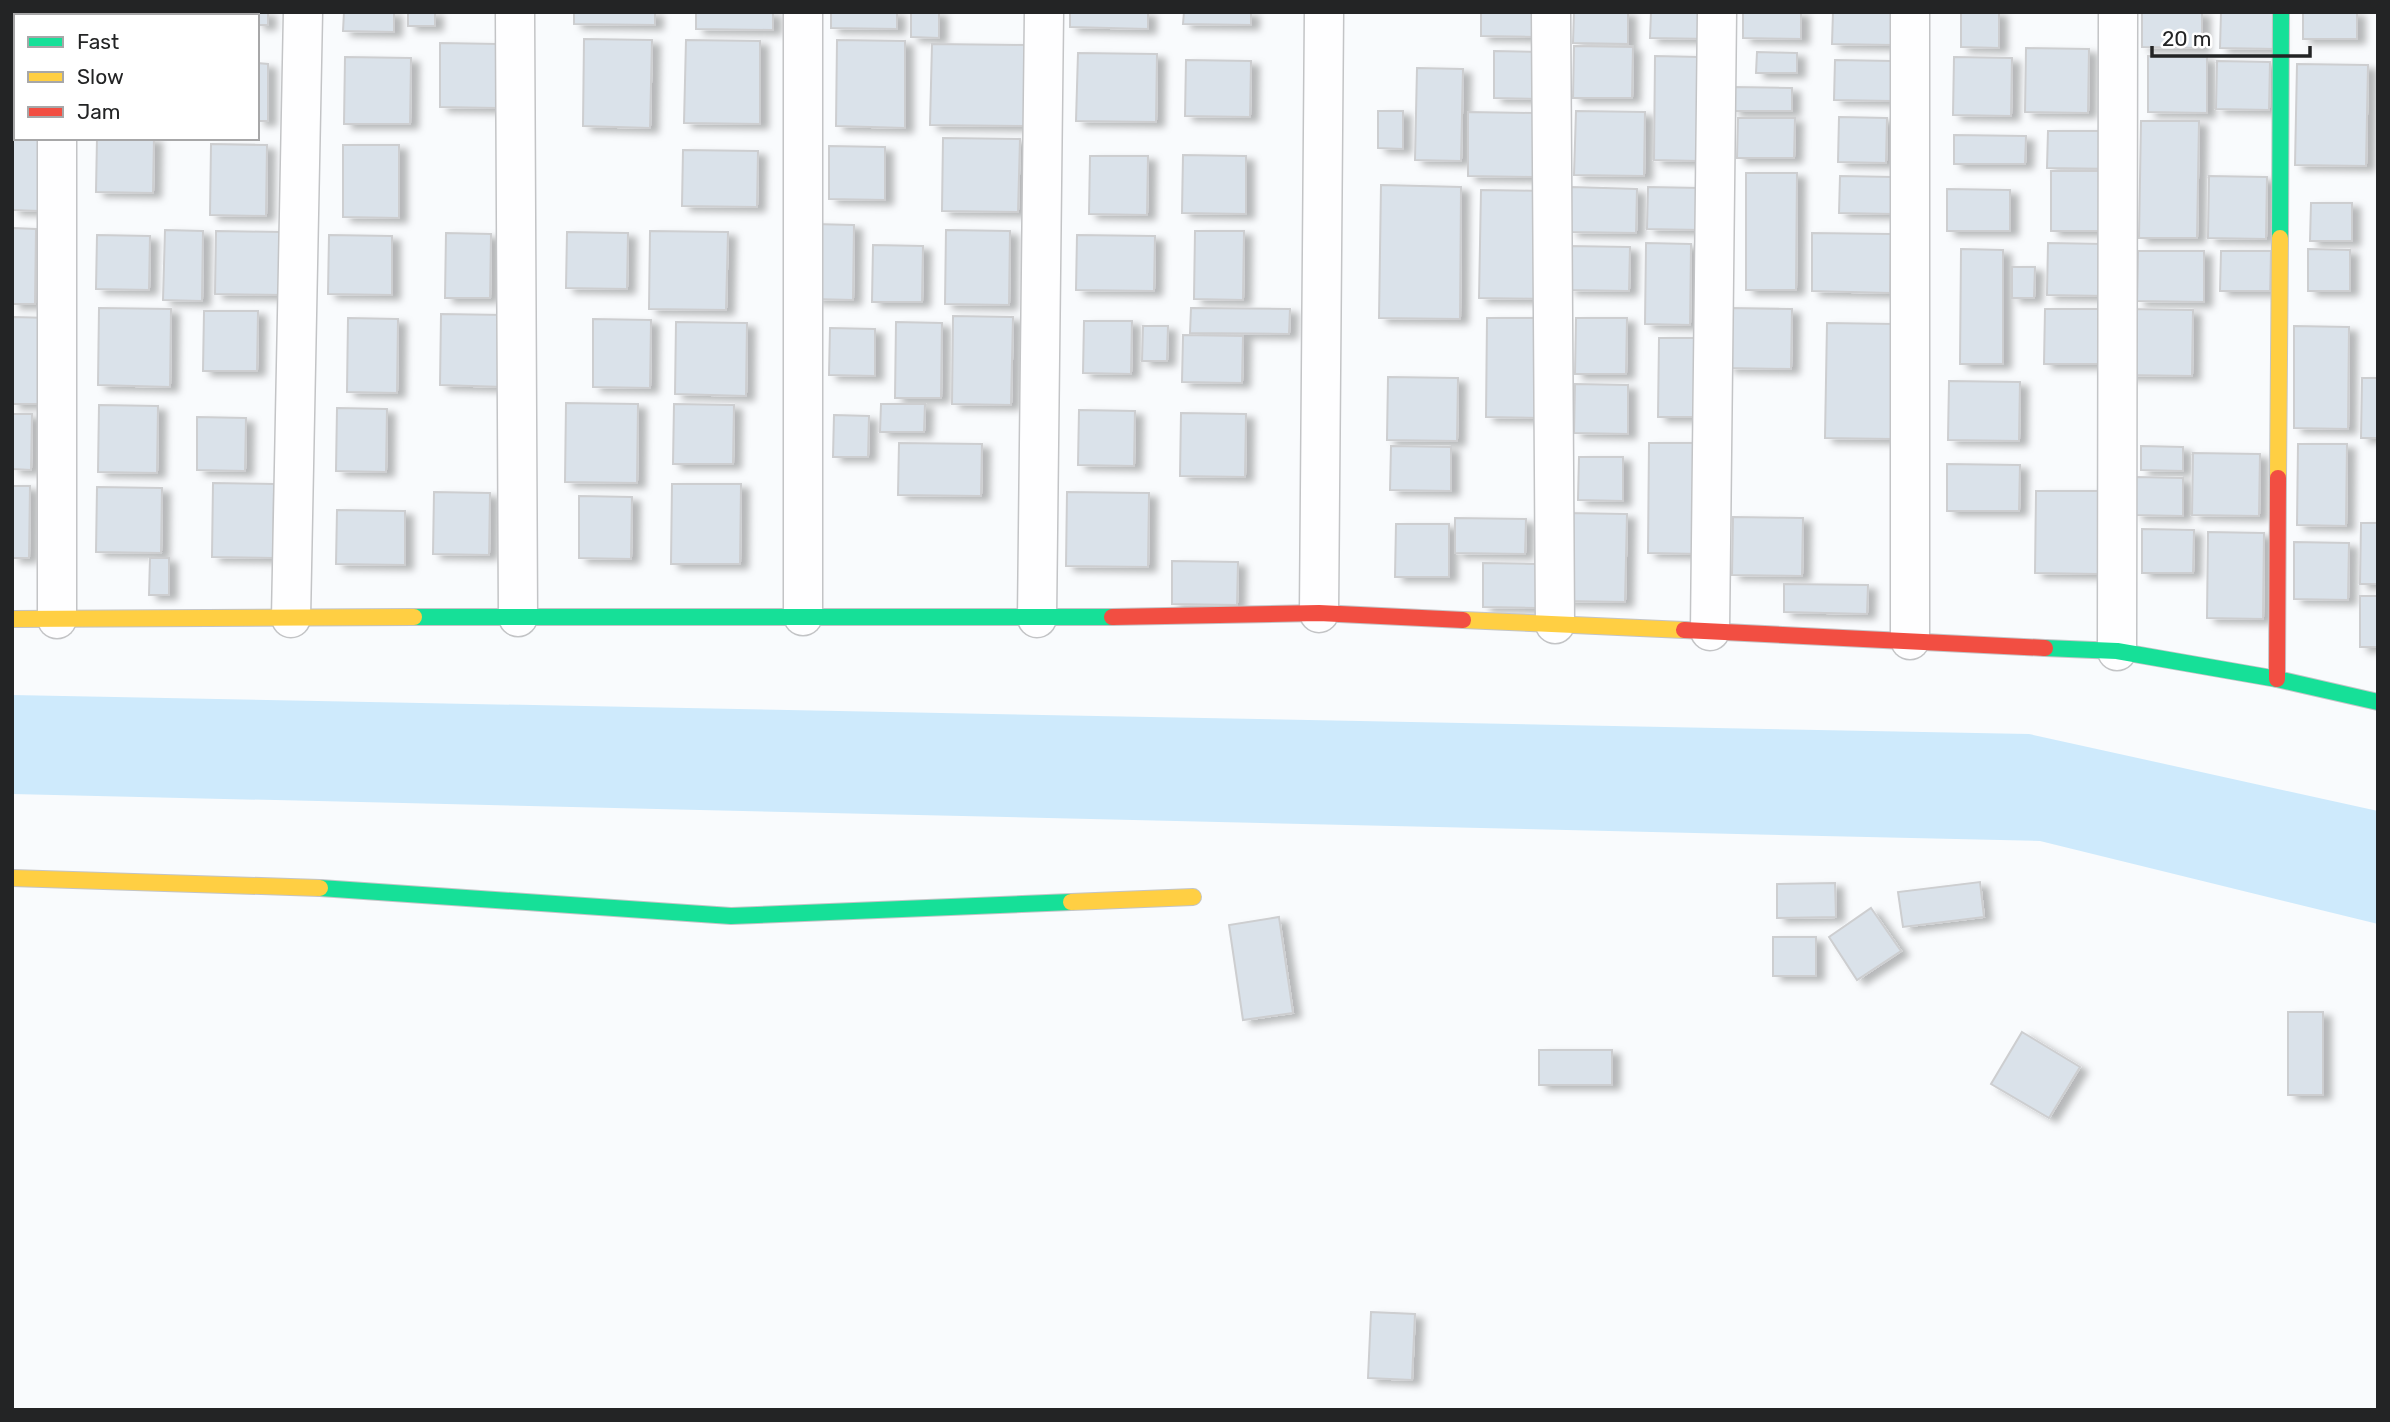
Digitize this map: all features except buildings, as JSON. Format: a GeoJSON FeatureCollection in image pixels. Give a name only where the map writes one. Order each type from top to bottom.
{"type":"FeatureCollection","features":[{"type":"Feature","properties":{"kind":"street"},"geometry":{"type":"LineString","coordinates":[[291,618],[303,12]]}},
{"type":"Feature","properties":{"kind":"street"},"geometry":{"type":"LineString","coordinates":[[514,12],[518,617]]}},
{"type":"Feature","properties":{"kind":"street"},"geometry":{"type":"LineString","coordinates":[[803,12],[803,616]]}},
{"type":"Feature","properties":{"kind":"street"},"geometry":{"type":"LineString","coordinates":[[1037,618],[1044,12]]}},
{"type":"Feature","properties":{"kind":"street"},"geometry":{"type":"LineString","coordinates":[[1319,613],[1324,12]]}},
{"type":"Feature","properties":{"kind":"street"},"geometry":{"type":"LineString","coordinates":[[1551,12],[1555,624]]}},
{"type":"Feature","properties":{"kind":"street"},"geometry":{"type":"LineString","coordinates":[[1710,631],[1717,12]]}},
{"type":"Feature","properties":{"kind":"street"},"geometry":{"type":"LineString","coordinates":[[1910,12],[1910,640]]}},
{"type":"Feature","properties":{"kind":"street"},"geometry":{"type":"LineString","coordinates":[[2117,650],[2118,12]]}},
{"type":"Feature","properties":{"kind":"street"},"geometry":{"type":"LineString","coordinates":[[2277,679],[2281,12]]}},
{"type":"Feature","properties":{"kind":"street"},"geometry":{"type":"LineString","coordinates":[[57,140],[57,619]]}},
{"type":"Feature","properties":{"kind":"street"},"geometry":{"type":"LineString","coordinates":[[12,619],[803,616],[1037,618],[1319,613],[2117,650],[2277,679],[2378,702]]}},
{"type":"Feature","properties":{"kind":"street"},"geometry":{"type":"LineString","coordinates":[[12,878],[302,887],[731,916],[1193,897]]}},
{"type":"Feature","properties":{"kind":"water"},"geometry":{"type":"Polygon","coordinates":[[[12,695],[2029,734],[2378,811],[2378,924],[2040,841],[12,794],[12,695]]]}},
{"type":"Feature","properties":{"kind":"traffic: fast"},"geometry":{"type":"LineString","coordinates":[[2280,238],[2281,12]]}},
{"type":"Feature","properties":{"kind":"traffic: fast"},"geometry":{"type":"LineString","coordinates":[[414,617],[1112,617]]}},
{"type":"Feature","properties":{"kind":"traffic: fast"},"geometry":{"type":"LineString","coordinates":[[2045,648],[2117,651],[2277,679],[2378,702]]}},
{"type":"Feature","properties":{"kind":"traffic: fast"},"geometry":{"type":"LineString","coordinates":[[320,888],[731,916],[1071,902]]}},
{"type":"Feature","properties":{"kind":"traffic: slow"},"geometry":{"type":"LineString","coordinates":[[2278,478],[2280,238]]}},
{"type":"Feature","properties":{"kind":"traffic: slow"},"geometry":{"type":"LineString","coordinates":[[12,619],[414,617]]}},
{"type":"Feature","properties":{"kind":"traffic: slow"},"geometry":{"type":"LineString","coordinates":[[1463,620],[1684,630]]}},
{"type":"Feature","properties":{"kind":"traffic: slow"},"geometry":{"type":"LineString","coordinates":[[12,878],[320,888]]}},
{"type":"Feature","properties":{"kind":"traffic: slow"},"geometry":{"type":"LineString","coordinates":[[1071,902],[1193,897]]}},
{"type":"Feature","properties":{"kind":"traffic: jam"},"geometry":{"type":"LineString","coordinates":[[2277,679],[2278,478]]}},
{"type":"Feature","properties":{"kind":"traffic: jam"},"geometry":{"type":"LineString","coordinates":[[1112,617],[1319,613],[1463,620]]}},
{"type":"Feature","properties":{"kind":"traffic: jam"},"geometry":{"type":"LineString","coordinates":[[1684,630],[2045,648]]}}]}
